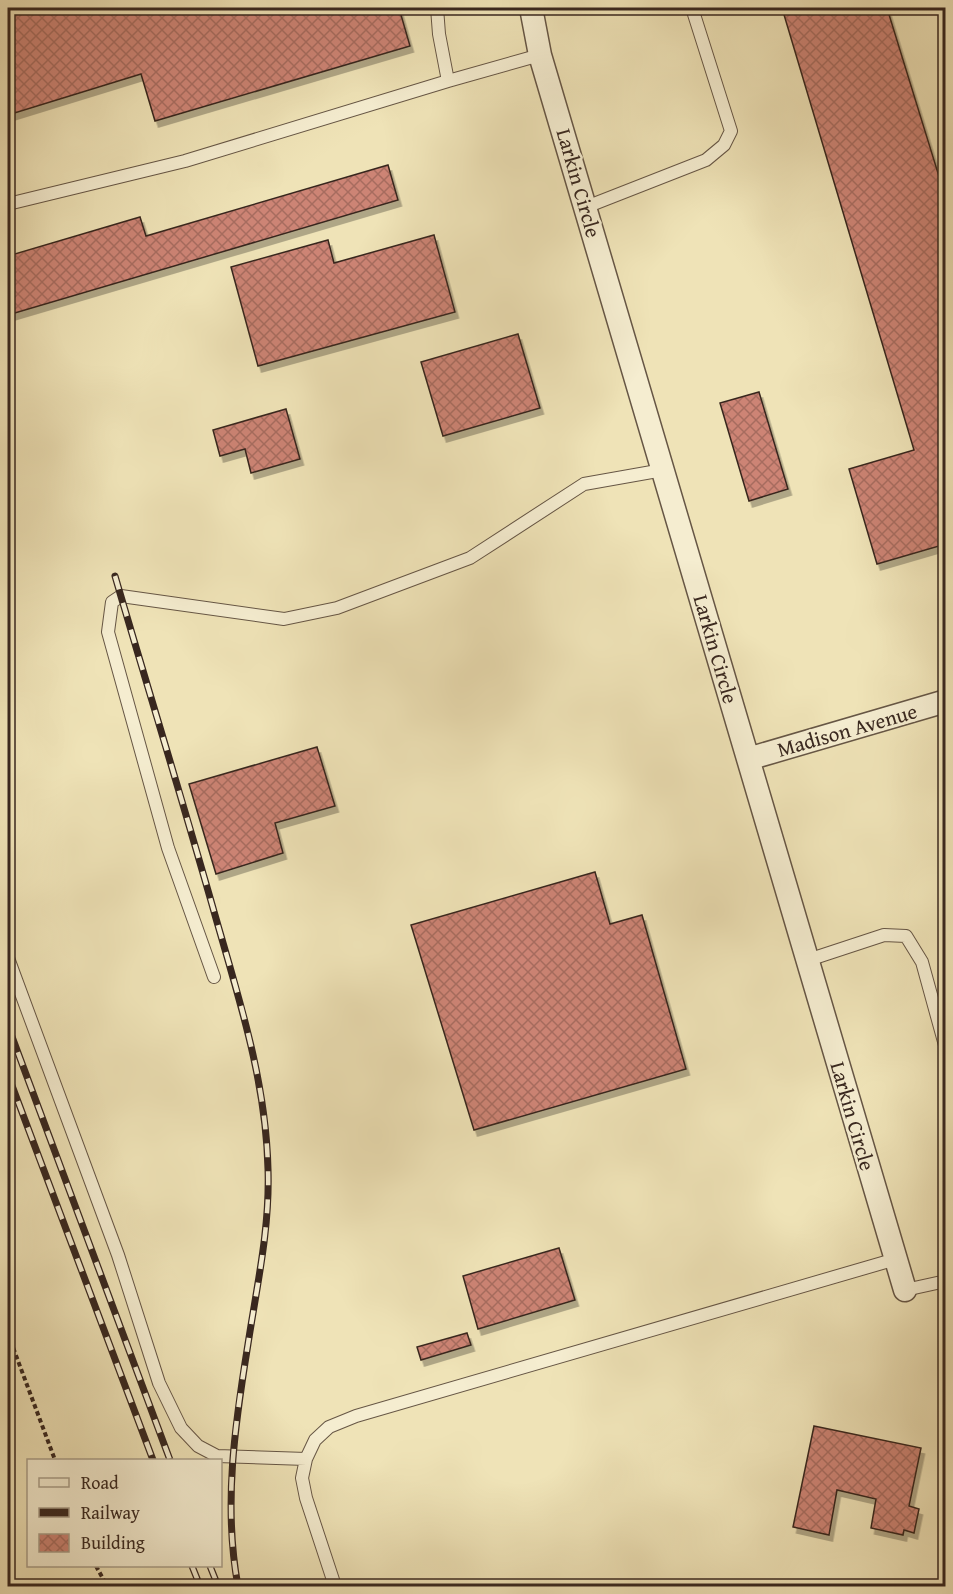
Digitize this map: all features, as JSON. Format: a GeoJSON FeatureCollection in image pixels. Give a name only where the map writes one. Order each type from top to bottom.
{"type":"FeatureCollection","features":[{"type":"Feature","properties":{"kind":"street","name":"Larkin Circle"},"geometry":{"type":"LineString","coordinates":[[531,8],[540,55],[905,1290]]}},
{"type":"Feature","properties":{"kind":"street","name":"Madison Avenue"},"geometry":{"type":"LineString","coordinates":[[748,759],[945,701]]}},
{"type":"Feature","properties":{"kind":"lane"},"geometry":{"type":"LineString","coordinates":[[437,8],[439,34],[448,81]]}},
{"type":"Feature","properties":{"kind":"lane"},"geometry":{"type":"LineString","coordinates":[[586,207],[706,160],[724,146],[731,131],[692,8]]}},
{"type":"Feature","properties":{"kind":"lane"},"geometry":{"type":"LineString","coordinates":[[8,204],[185,161],[540,55]]}},
{"type":"Feature","properties":{"kind":"lane"},"geometry":{"type":"LineString","coordinates":[[214,977],[168,848],[108,632],[112,602],[121,596],[284,620],[338,608],[470,558],[584,484],[663,470]]}},
{"type":"Feature","properties":{"kind":"lane"},"geometry":{"type":"LineString","coordinates":[[807,960],[884,934],[906,936],[922,962],[945,1049]]}},
{"type":"Feature","properties":{"kind":"lane"},"geometry":{"type":"LineString","coordinates":[[8,958],[118,1256],[159,1383],[181,1428],[198,1446],[217,1456],[306,1459]]}},
{"type":"Feature","properties":{"kind":"lane"},"geometry":{"type":"LineString","coordinates":[[334,1587],[302,1478],[306,1459],[315,1440],[329,1427],[356,1416],[896,1260]]}},
{"type":"Feature","properties":{"kind":"lane"},"geometry":{"type":"LineString","coordinates":[[905,1290],[945,1281]]}},
{"type":"Feature","properties":{"kind":"path"},"geometry":{"type":"LineString","coordinates":[[8,1334],[54,1459]]}},
{"type":"Feature","properties":{"kind":"path"},"geometry":{"type":"LineString","coordinates":[[97,1567],[107,1587]]}},
{"type":"Feature","properties":{"kind":"building"},"geometry":{"type":"Polygon","coordinates":[[[8,8],[399,8],[410,46],[155,121],[141,74],[8,115],[8,8]]]}},
{"type":"Feature","properties":{"kind":"building"},"geometry":{"type":"Polygon","coordinates":[[[782,8],[887,8],[946,199],[946,544],[877,564],[849,469],[914,450],[782,8]]]}},
{"type":"Feature","properties":{"kind":"building"},"geometry":{"type":"Polygon","coordinates":[[[388,165],[398,200],[8,315],[8,256],[140,217],[146,236],[388,165]]]}},
{"type":"Feature","properties":{"kind":"building"},"geometry":{"type":"Polygon","coordinates":[[[434,235],[455,312],[258,366],[231,267],[328,240],[334,263],[434,235]]]}},
{"type":"Feature","properties":{"kind":"building"},"geometry":{"type":"Polygon","coordinates":[[[518,334],[540,408],[443,436],[421,362],[518,334]]]}},
{"type":"Feature","properties":{"kind":"building"},"geometry":{"type":"Polygon","coordinates":[[[759,392],[788,489],[749,501],[720,403],[759,392]]]}},
{"type":"Feature","properties":{"kind":"building"},"geometry":{"type":"Polygon","coordinates":[[[286,409],[300,459],[251,473],[245,449],[220,456],[213,430],[286,409]]]}},
{"type":"Feature","properties":{"kind":"building"},"geometry":{"type":"Polygon","coordinates":[[[317,747],[335,806],[275,823],[283,853],[216,874],[189,784],[317,747]]]}},
{"type":"Feature","properties":{"kind":"building"},"geometry":{"type":"Polygon","coordinates":[[[595,872],[610,924],[642,915],[686,1069],[474,1130],[411,925],[595,872]]]}},
{"type":"Feature","properties":{"kind":"building"},"geometry":{"type":"Polygon","coordinates":[[[559,1248],[575,1300],[478,1329],[463,1276],[559,1248]]]}},
{"type":"Feature","properties":{"kind":"building"},"geometry":{"type":"Polygon","coordinates":[[[467,1333],[471,1345],[421,1360],[417,1347],[467,1333]]]}},
{"type":"Feature","properties":{"kind":"building"},"geometry":{"type":"Polygon","coordinates":[[[814,1426],[921,1448],[909,1506],[919,1509],[914,1533],[904,1530],[903,1535],[871,1528],[876,1499],[837,1490],[829,1535],[793,1527],[814,1426]]]}},
{"type":"Feature","properties":{"kind":"railway"},"geometry":{"type":"LineString","coordinates":[[115,576],[191,830],[250,1040],[266,1136],[267,1213],[235,1435],[231,1495],[231,1526],[238,1586]]}},
{"type":"Feature","properties":{"kind":"railway"},"geometry":{"type":"LineString","coordinates":[[8,1026],[170,1459]]}},
{"type":"Feature","properties":{"kind":"railway"},"geometry":{"type":"LineString","coordinates":[[8,1075],[153,1459]]}},
{"type":"Feature","properties":{"kind":"railway"},"geometry":{"type":"LineString","coordinates":[[192,1567],[200,1586]]}},
{"type":"Feature","properties":{"kind":"railway"},"geometry":{"type":"LineString","coordinates":[[210,1567],[218,1586]]}}]}
